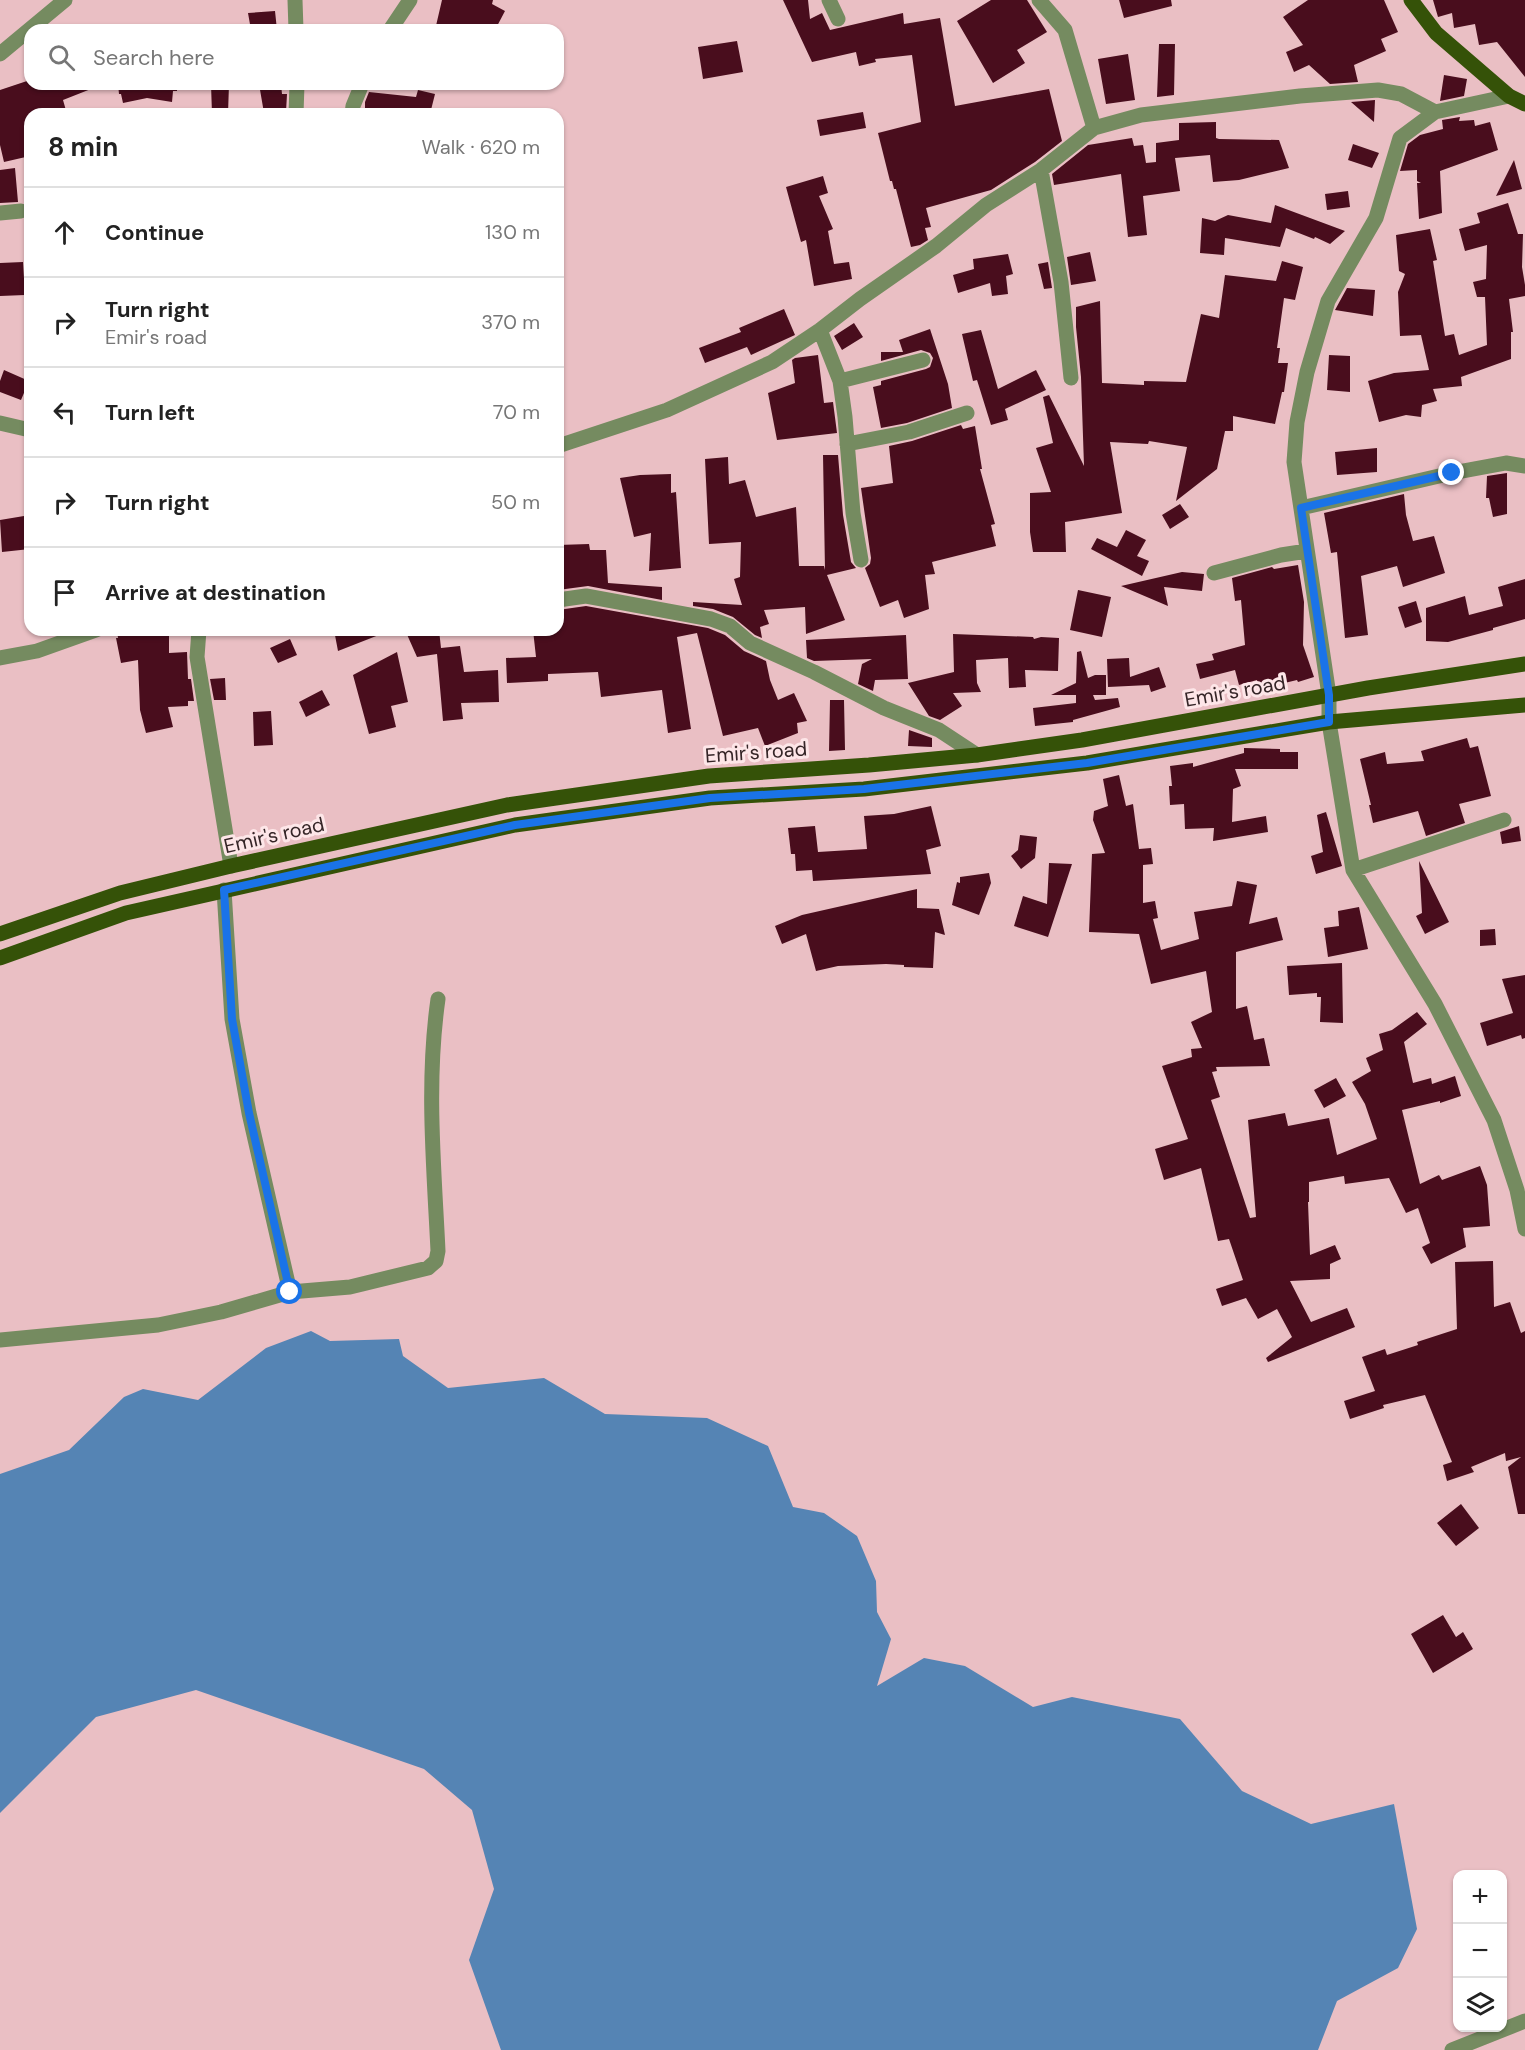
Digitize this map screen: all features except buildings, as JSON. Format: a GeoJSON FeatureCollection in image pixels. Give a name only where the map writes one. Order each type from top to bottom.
{"type":"FeatureCollection","features":[{"type":"Feature","properties":{"kind":"main road"},"geometry":{"type":"LineString","coordinates":[[1411,0],[1436,33],[1509,96],[1525,105]]}},
{"type":"Feature","properties":{"kind":"main road","name":"Emir's road"},"geometry":{"type":"LineString","coordinates":[[0,934],[120,893],[507,805],[710,776],[977,755],[1082,740],[1329,695],[1525,664]]}},
{"type":"Feature","properties":{"kind":"main road"},"geometry":{"type":"LineString","coordinates":[[0,958],[126,913],[515,825],[710,798],[864,789],[1075,764],[1329,722],[1525,705]]}},
{"type":"Feature","properties":{"kind":"street"},"geometry":{"type":"LineString","coordinates":[[36,24],[65,0]]}},
{"type":"Feature","properties":{"kind":"street"},"geometry":{"type":"LineString","coordinates":[[295,0],[296,24]]}},
{"type":"Feature","properties":{"kind":"street"},"geometry":{"type":"LineString","coordinates":[[394,24],[410,0]]}},
{"type":"Feature","properties":{"kind":"street"},"geometry":{"type":"LineString","coordinates":[[829,0],[838,19]]}},
{"type":"Feature","properties":{"kind":"street"},"geometry":{"type":"LineString","coordinates":[[1039,0],[1065,30],[1094,128]]}},
{"type":"Feature","properties":{"kind":"street"},"geometry":{"type":"LineString","coordinates":[[0,54],[24,34]]}},
{"type":"Feature","properties":{"kind":"street"},"geometry":{"type":"LineString","coordinates":[[296,108],[297,90]]}},
{"type":"Feature","properties":{"kind":"street"},"geometry":{"type":"LineString","coordinates":[[353,108],[360,90]]}},
{"type":"Feature","properties":{"kind":"street"},"geometry":{"type":"LineString","coordinates":[[564,444],[667,410],[772,362],[936,246],[986,205],[1041,170],[1094,128],[1142,115],[1300,96],[1378,90],[1401,94],[1435,112]]}},
{"type":"Feature","properties":{"kind":"street"},"geometry":{"type":"LineString","coordinates":[[1509,96],[1435,112],[1400,138],[1376,218],[1328,301],[1307,372],[1297,422],[1294,462],[1329,695],[1329,722],[1353,870],[1435,1004],[1494,1120],[1517,1190],[1525,1229]]}},
{"type":"Feature","properties":{"kind":"street"},"geometry":{"type":"LineString","coordinates":[[1041,170],[1061,282],[1071,378]]}},
{"type":"Feature","properties":{"kind":"street"},"geometry":{"type":"LineString","coordinates":[[0,213],[21,211]]}},
{"type":"Feature","properties":{"kind":"street"},"geometry":{"type":"LineString","coordinates":[[820,330],[840,381],[853,513],[861,560]]}},
{"type":"Feature","properties":{"kind":"street"},"geometry":{"type":"LineString","coordinates":[[840,381],[923,360]]}},
{"type":"Feature","properties":{"kind":"street"},"geometry":{"type":"LineString","coordinates":[[847,444],[909,432],[968,413]]}},
{"type":"Feature","properties":{"kind":"street"},"geometry":{"type":"LineString","coordinates":[[0,423],[24,429]]}},
{"type":"Feature","properties":{"kind":"street"},"geometry":{"type":"LineString","coordinates":[[1301,508],[1452,473],[1506,463],[1525,466]]}},
{"type":"Feature","properties":{"kind":"street"},"geometry":{"type":"LineString","coordinates":[[1214,573],[1281,555],[1307,551]]}},
{"type":"Feature","properties":{"kind":"street"},"geometry":{"type":"LineString","coordinates":[[564,599],[586,596],[711,619],[730,626],[750,643],[814,672],[884,708],[939,730],[977,755]]}},
{"type":"Feature","properties":{"kind":"street"},"geometry":{"type":"LineString","coordinates":[[0,658],[37,651],[79,636]]}},
{"type":"Feature","properties":{"kind":"street"},"geometry":{"type":"LineString","coordinates":[[199,636],[197,657],[231,866]]}},
{"type":"Feature","properties":{"kind":"street"},"geometry":{"type":"LineString","coordinates":[[1353,870],[1504,820]]}},
{"type":"Feature","properties":{"kind":"street"},"geometry":{"type":"LineString","coordinates":[[224,890],[232,1019],[249,1113],[290,1292]]}},
{"type":"Feature","properties":{"kind":"street"},"geometry":{"type":"LineString","coordinates":[[0,1340],[158,1325],[221,1312],[290,1292],[350,1287],[428,1268],[436,1262],[438,1251],[431,1100],[432,1037],[438,999]]}},
{"type":"Feature","properties":{"kind":"street"},"geometry":{"type":"LineString","coordinates":[[1452,2050],[1525,2021]]}},
{"type":"Feature","properties":{"kind":"water"},"geometry":{"type":"Polygon","coordinates":[[[311,1331],[330,1341],[399,1339],[403,1356],[448,1388],[544,1378],[605,1414],[707,1418],[768,1446],[793,1507],[824,1513],[857,1536],[876,1581],[877,1612],[891,1639],[877,1686],[924,1658],[965,1666],[1033,1707],[1072,1697],[1180,1719],[1242,1791],[1311,1824],[1394,1804],[1417,1929],[1398,1968],[1337,2001],[1318,2050],[501,2050],[469,1960],[494,1889],[472,1810],[424,1769],[196,1690],[96,1717],[0,1813],[0,1474],[69,1450],[124,1397],[143,1389],[198,1400],[266,1348],[311,1331]]]}},
{"type":"Feature","properties":{"kind":"route"},"geometry":{"type":"LineString","coordinates":[[290,1292],[249,1113],[232,1019],[224,890],[515,825],[710,798],[864,789],[1087,763],[1329,722],[1329,695],[1301,508],[1452,473]]}}]}
